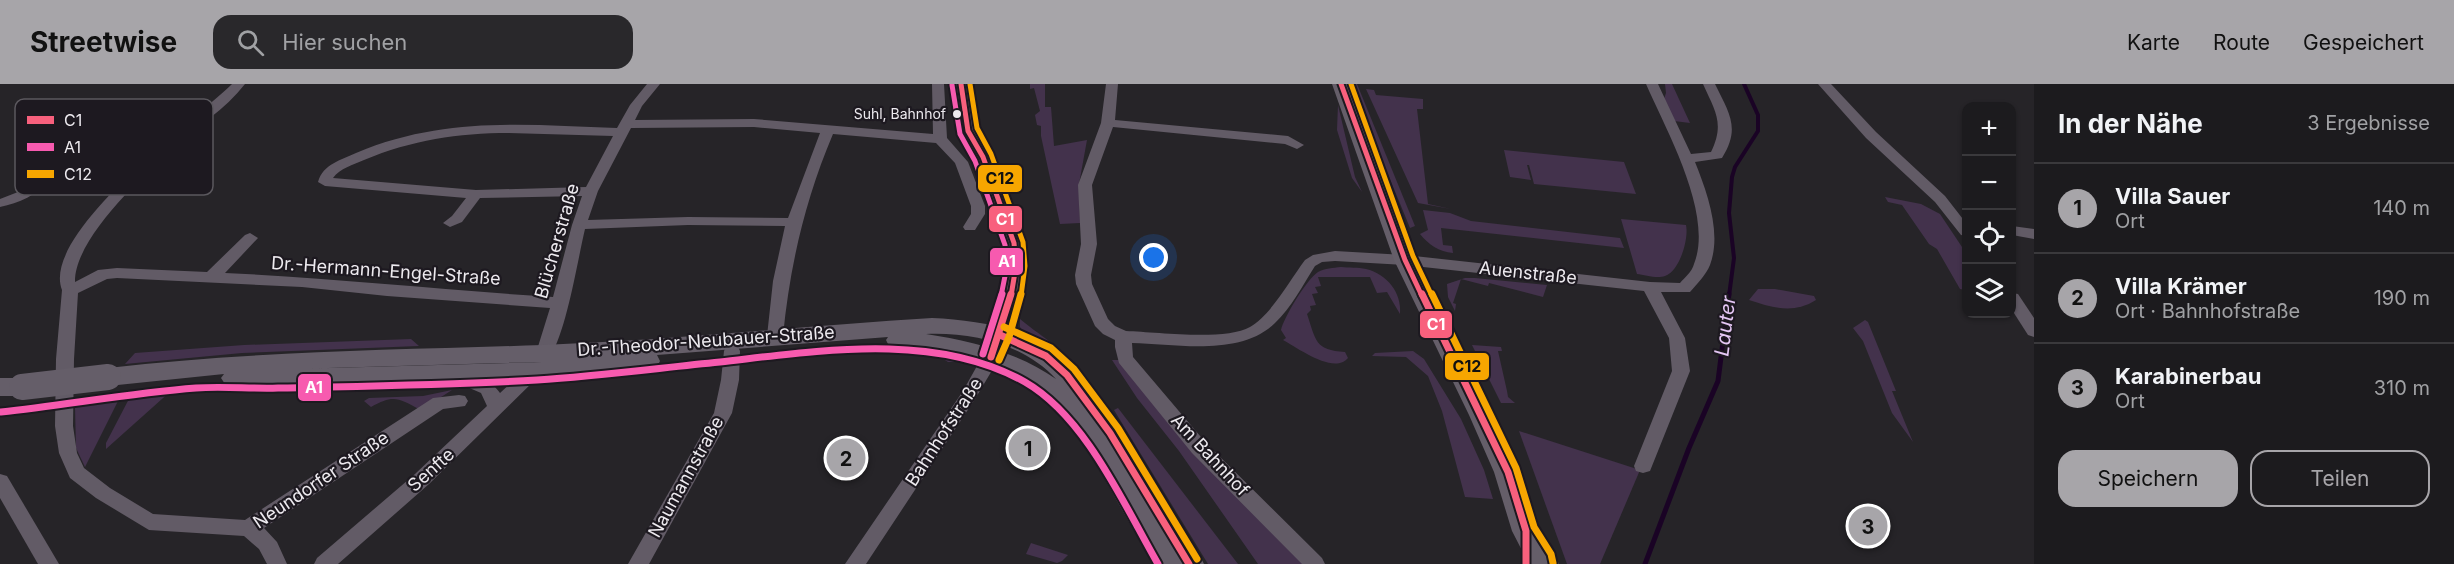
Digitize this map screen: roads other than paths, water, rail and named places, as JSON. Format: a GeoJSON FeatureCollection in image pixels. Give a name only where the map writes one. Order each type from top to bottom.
{"type":"FeatureCollection","features":[{"type":"Feature","properties":{"kind":"main road"},"geometry":{"type":"LineString","coordinates":[[1341,84],[1405,260],[1482,415],[1508,472],[1526,531],[1543,558],[1544,564]]}},
{"type":"Feature","properties":{"kind":"main road","name":"Dr.-Theodor-Neubauer-Straße"},"geometry":{"type":"LineString","coordinates":[[104,385],[196,379],[454,374],[539,362],[775,336],[932,326],[971,328],[1064,400],[1089,431],[1168,564]]}},
{"type":"Feature","properties":{"kind":"main road","name":"Dr.-Theodor-Neubauer-Straße"},"geometry":{"type":"LineString","coordinates":[[104,385],[169,369],[260,362],[539,362],[608,366],[732,351],[893,340],[996,346],[1046,356],[1067,375],[1110,433],[1189,564]]}},
{"type":"Feature","properties":{"kind":"main road"},"geometry":{"type":"LineString","coordinates":[[9,395],[104,385]]}},
{"type":"Feature","properties":{"kind":"main road"},"geometry":{"type":"LineString","coordinates":[[1526,531],[1526,564]]}},
{"type":"Feature","properties":{"kind":"street","name":"Neundorfer Straße"},"geometry":{"type":"LineString","coordinates":[[213,109],[239,84]]}},
{"type":"Feature","properties":{"kind":"street","name":"Blücherstraße"},"geometry":{"type":"LineString","coordinates":[[539,362],[559,303],[579,225],[591,191],[636,105],[654,84]]}},
{"type":"Feature","properties":{"kind":"street"},"geometry":{"type":"LineString","coordinates":[[938,84],[940,138],[961,162],[974,191],[978,214],[970,227]]}},
{"type":"Feature","properties":{"kind":"street","name":"Bahnhofstraße"},"geometry":{"type":"LineString","coordinates":[[855,564],[952,420],[996,346],[1014,285],[1016,266],[1014,243],[983,156],[968,131],[961,84]]}},
{"type":"Feature","properties":{"kind":"street"},"geometry":{"type":"LineString","coordinates":[[1112,84],[1108,123],[1085,185],[1089,244],[1083,274],[1086,290],[1101,322],[1109,330],[1124,337],[1223,340],[1243,336],[1256,331],[1271,318],[1314,260],[1346,256],[1405,260]]}},
{"type":"Feature","properties":{"kind":"street","name":"Auenstraße"},"geometry":{"type":"LineString","coordinates":[[1405,260],[1650,287],[1684,288],[1694,278],[1703,263],[1706,226],[1700,200],[1685,159],[1652,84]]}},
{"type":"Feature","properties":{"kind":"street"},"geometry":{"type":"LineString","coordinates":[[1685,159],[1717,155],[1725,138],[1726,121],[1709,84]]}},
{"type":"Feature","properties":{"kind":"street"},"geometry":{"type":"LineString","coordinates":[[1824,84],[1871,135],[1940,199],[1962,225]]}},
{"type":"Feature","properties":{"kind":"street"},"geometry":{"type":"LineString","coordinates":[[591,191],[476,194],[325,183],[326,176],[341,165],[392,145],[441,132],[754,123],[940,138]]}},
{"type":"Feature","properties":{"kind":"street"},"geometry":{"type":"LineString","coordinates":[[1108,123],[1288,141],[1297,145]]}},
{"type":"Feature","properties":{"kind":"street"},"geometry":{"type":"LineString","coordinates":[[775,336],[779,289],[792,222],[807,175],[828,130]]}},
{"type":"Feature","properties":{"kind":"street"},"geometry":{"type":"LineString","coordinates":[[450,223],[457,219],[476,194]]}},
{"type":"Feature","properties":{"kind":"street"},"geometry":{"type":"LineString","coordinates":[[0,203],[25,195]]}},
{"type":"Feature","properties":{"kind":"street","name":"Neundorfer Straße"},"geometry":{"type":"LineString","coordinates":[[118,195],[97,216],[70,263],[66,280],[70,291],[64,414],[68,453],[77,473],[103,493],[149,522],[248,528],[439,403],[459,401]]}},
{"type":"Feature","properties":{"kind":"street"},"geometry":{"type":"LineString","coordinates":[[579,225],[688,221],[792,222]]}},
{"type":"Feature","properties":{"kind":"street"},"geometry":{"type":"LineString","coordinates":[[2016,232],[2034,234]]}},
{"type":"Feature","properties":{"kind":"street","name":"Dr.-Hermann-Engel-Straße"},"geometry":{"type":"LineString","coordinates":[[210,279],[250,238]]}},
{"type":"Feature","properties":{"kind":"street","name":"Dr.-Hermann-Engel-Straße"},"geometry":{"type":"LineString","coordinates":[[70,291],[104,274],[302,282],[559,303]]}},
{"type":"Feature","properties":{"kind":"street"},"geometry":{"type":"LineString","coordinates":[[1643,466],[1681,371],[1677,339],[1650,287]]}},
{"type":"Feature","properties":{"kind":"street"},"geometry":{"type":"LineString","coordinates":[[2016,304],[2034,331]]}},
{"type":"Feature","properties":{"kind":"street","name":"Am Bahnhof"},"geometry":{"type":"LineString","coordinates":[[1124,337],[1125,359],[1192,439],[1315,564]]}},
{"type":"Feature","properties":{"kind":"street","name":"Naumannstraße"},"geometry":{"type":"LineString","coordinates":[[638,564],[723,413],[730,380],[732,351]]}},
{"type":"Feature","properties":{"kind":"street","name":"Senfte"},"geometry":{"type":"LineString","coordinates":[[324,564],[422,479],[496,408],[539,362]]}},
{"type":"Feature","properties":{"kind":"street","name":"Dr.-Theodor-Neubauer-Straße"},"geometry":{"type":"LineString","coordinates":[[454,374],[478,382],[490,390],[496,408]]}},
{"type":"Feature","properties":{"kind":"street"},"geometry":{"type":"LineString","coordinates":[[0,482],[48,564]]}},
{"type":"Feature","properties":{"kind":"street"},"geometry":{"type":"LineString","coordinates":[[248,528],[260,535],[268,544],[278,564]]}},
{"type":"Feature","properties":{"kind":"waterway","name":"Lauter"},"geometry":{"type":"LineString","coordinates":[[1729,296],[1734,258],[1729,213],[1732,177],[1735,167],[1758,131],[1758,115],[1744,84]]}},
{"type":"Feature","properties":{"kind":"waterway","name":"Lauter"},"geometry":{"type":"LineString","coordinates":[[1645,564],[1689,448],[1718,381],[1729,294]]}},
{"type":"Feature","properties":{"kind":"place","name":"Suhl, Bahnhof"},"geometry":{"type":"Point","coordinates":[957,114]}},
{"type":"Feature","properties":{"kind":"place","name":"Villa Sauer"},"geometry":{"type":"Point","coordinates":[1028,448]}},
{"type":"Feature","properties":{"kind":"place","name":"Villa Krämer"},"geometry":{"type":"Point","coordinates":[846,458]}},
{"type":"Feature","properties":{"kind":"place","name":"Karabinerbau"},"geometry":{"type":"Point","coordinates":[1868,526]}}]}
